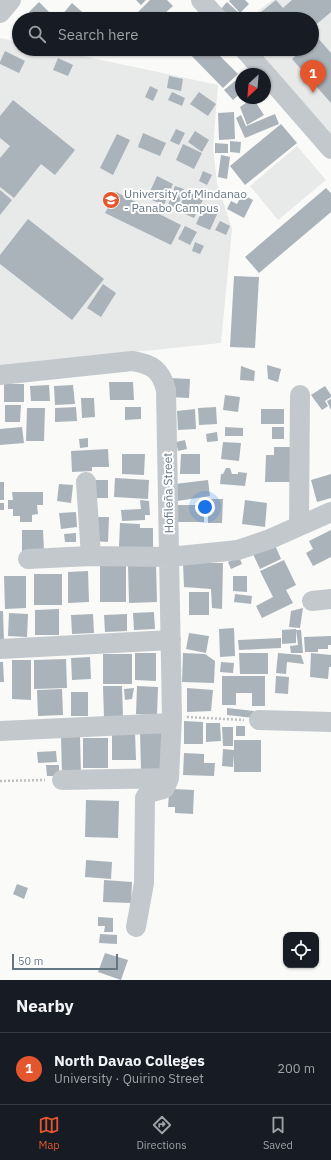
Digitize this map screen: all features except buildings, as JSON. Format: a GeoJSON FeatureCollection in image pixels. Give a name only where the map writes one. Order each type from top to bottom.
{"type":"FeatureCollection","features":[{"type":"Feature","properties":{"kind":"street"},"geometry":{"type":"LineString","coordinates":[[0,13],[12,0]]}},
{"type":"Feature","properties":{"kind":"street"},"geometry":{"type":"LineString","coordinates":[[201,0],[212,12]]}},
{"type":"Feature","properties":{"kind":"street"},"geometry":{"type":"LineString","coordinates":[[250,56],[331,149]]}},
{"type":"Feature","properties":{"kind":"street","name":"Hofileña Street"},"geometry":{"type":"LineString","coordinates":[[0,375],[132,361],[142,362],[155,368],[163,378],[166,390],[171,640],[172,720],[169,778]]}},
{"type":"Feature","properties":{"kind":"street"},"geometry":{"type":"LineString","coordinates":[[299,526],[300,396]]}},
{"type":"Feature","properties":{"kind":"street"},"geometry":{"type":"LineString","coordinates":[[86,482],[91,556]]}},
{"type":"Feature","properties":{"kind":"street"},"geometry":{"type":"LineString","coordinates":[[28,559],[91,556],[169,557],[238,550],[270,539],[331,512]]}},
{"type":"Feature","properties":{"kind":"street"},"geometry":{"type":"LineString","coordinates":[[0,649],[171,640]]}},
{"type":"Feature","properties":{"kind":"street"},"geometry":{"type":"LineString","coordinates":[[0,731],[172,720]]}},
{"type":"Feature","properties":{"kind":"street"},"geometry":{"type":"LineString","coordinates":[[259,720],[331,722]]}},
{"type":"Feature","properties":{"kind":"street"},"geometry":{"type":"LineString","coordinates":[[62,780],[169,778],[165,788],[150,792],[145,798],[144,883],[136,927]]}},
{"type":"Feature","properties":{"kind":"path"},"geometry":{"type":"LineString","coordinates":[[172,720],[259,720]]}},
{"type":"Feature","properties":{"kind":"path"},"geometry":{"type":"LineString","coordinates":[[0,780],[62,780]]}},
{"type":"Feature","properties":{"kind":"shaded area"},"geometry":{"type":"Polygon","coordinates":[[[273,0],[331,0],[331,137],[264,56],[319,56],[319,12],[258,12],[273,0]]]}},
{"type":"Feature","properties":{"kind":"shaded area","name":"University of Mindanao - Panabo Campus"},"geometry":{"type":"Polygon","coordinates":[[[0,38],[12,41],[12,56],[83,56],[218,85],[213,147],[217,183],[232,229],[221,343],[0,366],[0,38]]]}},
{"type":"Feature","properties":{"kind":"shaded area"},"geometry":{"type":"Polygon","coordinates":[[[297,146],[326,180],[278,220],[250,186],[297,146]]]}},
{"type":"Feature","properties":{"kind":"place","name":"North Davao Colleges"},"geometry":{"type":"Point","coordinates":[313,93]}},
{"type":"Feature","properties":{"kind":"place","name":"University of Mindanao - Panabo Campus"},"geometry":{"type":"Point","coordinates":[111,200]}}]}
